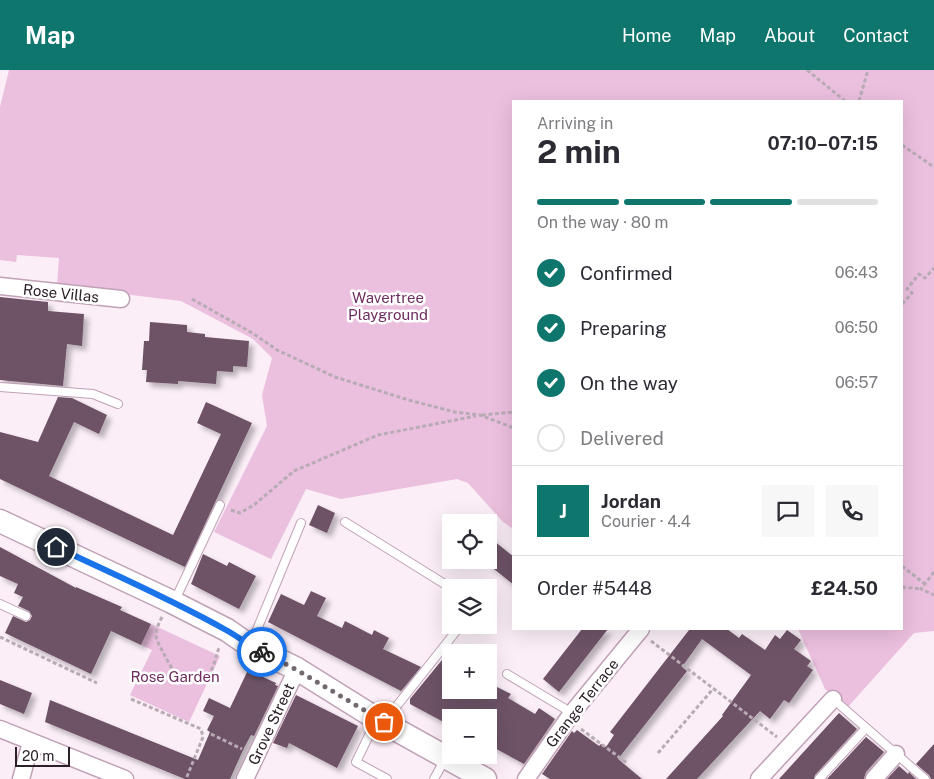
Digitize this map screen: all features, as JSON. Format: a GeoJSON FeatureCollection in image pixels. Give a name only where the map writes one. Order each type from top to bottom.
{"type":"FeatureCollection","features":[{"type":"Feature","properties":{"kind":"main road"},"geometry":{"type":"LineString","coordinates":[[0,521],[228,630],[250,646],[297,670],[381,721],[442,755]]}},
{"type":"Feature","properties":{"kind":"main road"},"geometry":{"type":"LineString","coordinates":[[458,764],[485,779]]}},
{"type":"Feature","properties":{"kind":"street","name":"Rose Villas"},"geometry":{"type":"LineString","coordinates":[[0,286],[121,299]]}},
{"type":"Feature","properties":{"kind":"street","name":"Grange Terrace"},"geometry":{"type":"LineString","coordinates":[[526,779],[570,717],[640,630]]}},
{"type":"Feature","properties":{"kind":"street","name":"Grove Street"},"geometry":{"type":"LineString","coordinates":[[245,779],[297,670]]}},
{"type":"Feature","properties":{"kind":"street"},"geometry":{"type":"LineString","coordinates":[[759,779],[833,699]]}},
{"type":"Feature","properties":{"kind":"street"},"geometry":{"type":"LineString","coordinates":[[0,729],[125,779]]}},
{"type":"Feature","properties":{"kind":"street"},"geometry":{"type":"LineString","coordinates":[[21,779],[31,742]]}},
{"type":"Feature","properties":{"kind":"street"},"geometry":{"type":"LineString","coordinates":[[874,779],[896,754]]}},
{"type":"Feature","properties":{"kind":"lane"},"geometry":{"type":"LineString","coordinates":[[0,386],[94,394],[118,404]]}},
{"type":"Feature","properties":{"kind":"lane"},"geometry":{"type":"LineString","coordinates":[[172,602],[220,505]]}},
{"type":"Feature","properties":{"kind":"lane"},"geometry":{"type":"LineString","coordinates":[[345,522],[442,582]]}},
{"type":"Feature","properties":{"kind":"lane"},"geometry":{"type":"LineString","coordinates":[[250,646],[301,523]]}},
{"type":"Feature","properties":{"kind":"lane"},"geometry":{"type":"LineString","coordinates":[[0,604],[26,616]]}},
{"type":"Feature","properties":{"kind":"lane"},"geometry":{"type":"LineString","coordinates":[[387,779],[356,762],[381,721],[453,634]]}},
{"type":"Feature","properties":{"kind":"lane"},"geometry":{"type":"LineString","coordinates":[[507,674],[570,717]]}},
{"type":"Feature","properties":{"kind":"lane"},"geometry":{"type":"LineString","coordinates":[[833,699],[925,779]]}},
{"type":"Feature","properties":{"kind":"lane"},"geometry":{"type":"LineString","coordinates":[[819,779],[866,728]]}},
{"type":"Feature","properties":{"kind":"lane"},"geometry":{"type":"LineString","coordinates":[[434,779],[442,764]]}},
{"type":"Feature","properties":{"kind":"path"},"geometry":{"type":"LineString","coordinates":[[807,70],[844,100]]}},
{"type":"Feature","properties":{"kind":"path"},"geometry":{"type":"LineString","coordinates":[[859,100],[868,70]]}},
{"type":"Feature","properties":{"kind":"path"},"geometry":{"type":"LineString","coordinates":[[903,146],[934,168]]}},
{"type":"Feature","properties":{"kind":"path"},"geometry":{"type":"LineString","coordinates":[[903,303],[912,293],[907,289],[919,274],[925,278],[934,268]]}},
{"type":"Feature","properties":{"kind":"path"},"geometry":{"type":"LineString","coordinates":[[192,299],[254,334],[277,350],[335,377],[412,402],[454,412],[480,415],[512,427]]}},
{"type":"Feature","properties":{"kind":"path"},"geometry":{"type":"LineString","coordinates":[[220,505],[240,513],[254,505],[294,471],[378,435],[480,415],[512,412]]}},
{"type":"Feature","properties":{"kind":"path"},"geometry":{"type":"LineString","coordinates":[[903,567],[925,584]]}},
{"type":"Feature","properties":{"kind":"path"},"geometry":{"type":"LineString","coordinates":[[921,590],[934,572]]}},
{"type":"Feature","properties":{"kind":"path"},"geometry":{"type":"LineString","coordinates":[[903,588],[921,590],[934,595]]}},
{"type":"Feature","properties":{"kind":"path"},"geometry":{"type":"LineString","coordinates":[[172,602],[159,623],[156,634],[157,641],[175,674],[186,681],[195,681],[210,672],[228,630]]}},
{"type":"Feature","properties":{"kind":"path"},"geometry":{"type":"LineString","coordinates":[[640,630],[713,689],[789,746]]}},
{"type":"Feature","properties":{"kind":"path"},"geometry":{"type":"LineString","coordinates":[[0,637],[97,683]]}},
{"type":"Feature","properties":{"kind":"path"},"geometry":{"type":"LineString","coordinates":[[658,752],[713,689]]}},
{"type":"Feature","properties":{"kind":"path"},"geometry":{"type":"LineString","coordinates":[[131,699],[201,729],[203,737],[186,779]]}},
{"type":"Feature","properties":{"kind":"path"},"geometry":{"type":"LineString","coordinates":[[570,717],[627,762]]}},
{"type":"Feature","properties":{"kind":"path"},"geometry":{"type":"LineString","coordinates":[[211,734],[256,756]]}},
{"type":"Feature","properties":{"kind":"green space","name":"Wavertree Playground"},"geometry":{"type":"Polygon","coordinates":[[[9,70],[934,70],[934,631],[914,633],[847,708],[825,689],[798,630],[903,630],[903,100],[512,100],[512,528],[502,521],[468,483],[457,479],[341,499],[306,489],[271,559],[214,532],[267,426],[262,395],[272,358],[253,339],[181,301],[57,286],[59,258],[17,255],[16,262],[0,260],[0,107],[9,70]]]}},
{"type":"Feature","properties":{"kind":"green space","name":"Rose Garden"},"geometry":{"type":"Polygon","coordinates":[[[151,624],[220,656],[189,722],[130,695],[152,650],[141,645],[151,624]]]}},
{"type":"Feature","properties":{"kind":"building"},"geometry":{"type":"Polygon","coordinates":[[[0,297],[48,302],[48,311],[84,314],[82,346],[67,344],[63,386],[0,380],[0,297]]]}},
{"type":"Feature","properties":{"kind":"building"},"geometry":{"type":"Polygon","coordinates":[[[150,322],[187,325],[187,332],[205,334],[205,337],[249,341],[247,367],[233,366],[233,372],[217,371],[216,384],[178,381],[178,384],[146,382],[147,370],[142,370],[144,341],[149,341],[150,322]]]}},
{"type":"Feature","properties":{"kind":"building"},"geometry":{"type":"Polygon","coordinates":[[[58,397],[72,398],[107,415],[99,434],[74,422],[49,476],[173,535],[221,434],[197,423],[206,402],[252,423],[185,567],[0,479],[0,432],[38,442],[58,397]]]}},
{"type":"Feature","properties":{"kind":"building"},"geometry":{"type":"Polygon","coordinates":[[[318,505],[335,513],[327,533],[309,525],[318,505]]]}},
{"type":"Feature","properties":{"kind":"building"},"geometry":{"type":"Polygon","coordinates":[[[497,543],[512,555],[512,583],[494,569],[497,569],[497,543]]]}},
{"type":"Feature","properties":{"kind":"building"},"geometry":{"type":"Polygon","coordinates":[[[0,547],[76,588],[122,607],[120,610],[151,624],[141,645],[111,631],[91,674],[5,633],[13,616],[26,622],[32,616],[29,611],[18,606],[23,597],[14,593],[18,584],[0,576],[0,547]]]}},
{"type":"Feature","properties":{"kind":"building"},"geometry":{"type":"Polygon","coordinates":[[[203,554],[227,566],[229,562],[256,576],[239,609],[191,584],[203,554]]]}},
{"type":"Feature","properties":{"kind":"building"},"geometry":{"type":"Polygon","coordinates":[[[311,591],[326,598],[317,616],[342,628],[345,621],[372,635],[374,630],[389,638],[383,649],[421,667],[401,691],[268,622],[281,594],[304,605],[311,591]]]}},
{"type":"Feature","properties":{"kind":"building"},"geometry":{"type":"Polygon","coordinates":[[[581,630],[607,630],[559,692],[543,679],[581,630]]]}},
{"type":"Feature","properties":{"kind":"building"},"geometry":{"type":"Polygon","coordinates":[[[689,630],[728,630],[739,638],[742,634],[765,650],[775,635],[780,639],[787,630],[801,640],[794,649],[811,661],[807,666],[813,670],[789,703],[784,700],[770,719],[760,711],[697,779],[666,779],[723,716],[751,675],[702,639],[682,667],[687,671],[618,759],[642,779],[550,779],[542,774],[572,731],[574,733],[577,730],[599,746],[601,744],[606,747],[614,735],[610,732],[689,630]]]}},
{"type":"Feature","properties":{"kind":"building"},"geometry":{"type":"Polygon","coordinates":[[[442,660],[442,699],[497,699],[497,687],[511,694],[508,698],[535,714],[539,708],[555,719],[524,764],[497,749],[497,709],[442,709],[442,721],[410,704],[410,699],[442,660]]]}},
{"type":"Feature","properties":{"kind":"building"},"geometry":{"type":"Polygon","coordinates":[[[248,670],[276,683],[275,685],[278,686],[254,736],[251,735],[244,748],[230,779],[185,779],[45,722],[50,700],[198,760],[210,732],[207,730],[214,716],[203,711],[209,698],[230,708],[248,670]]]}},
{"type":"Feature","properties":{"kind":"building"},"geometry":{"type":"Polygon","coordinates":[[[0,680],[32,693],[24,714],[0,704],[0,680]]]}},
{"type":"Feature","properties":{"kind":"building"},"geometry":{"type":"Polygon","coordinates":[[[296,695],[358,726],[337,768],[289,743],[287,748],[273,743],[296,695]]]}},
{"type":"Feature","properties":{"kind":"building"},"geometry":{"type":"Polygon","coordinates":[[[839,713],[857,729],[815,775],[814,779],[779,779],[839,713]]]}},
{"type":"Feature","properties":{"kind":"building"},"geometry":{"type":"Polygon","coordinates":[[[866,737],[884,752],[866,772],[864,779],[827,779],[866,737]]]}},
{"type":"Feature","properties":{"kind":"building"},"geometry":{"type":"Polygon","coordinates":[[[934,744],[934,779],[931,779],[916,764],[934,744]]]}},
{"type":"Feature","properties":{"kind":"building"},"geometry":{"type":"Polygon","coordinates":[[[899,766],[908,774],[909,772],[916,779],[887,779],[899,766]]]}},
{"type":"Feature","properties":{"kind":"way so far"},"geometry":{"type":"LineString","coordinates":[[262,652],[297,670],[384,722]]}},
{"type":"Feature","properties":{"kind":"route"},"geometry":{"type":"LineString","coordinates":[[56,547],[228,630],[262,652]]}}]}
